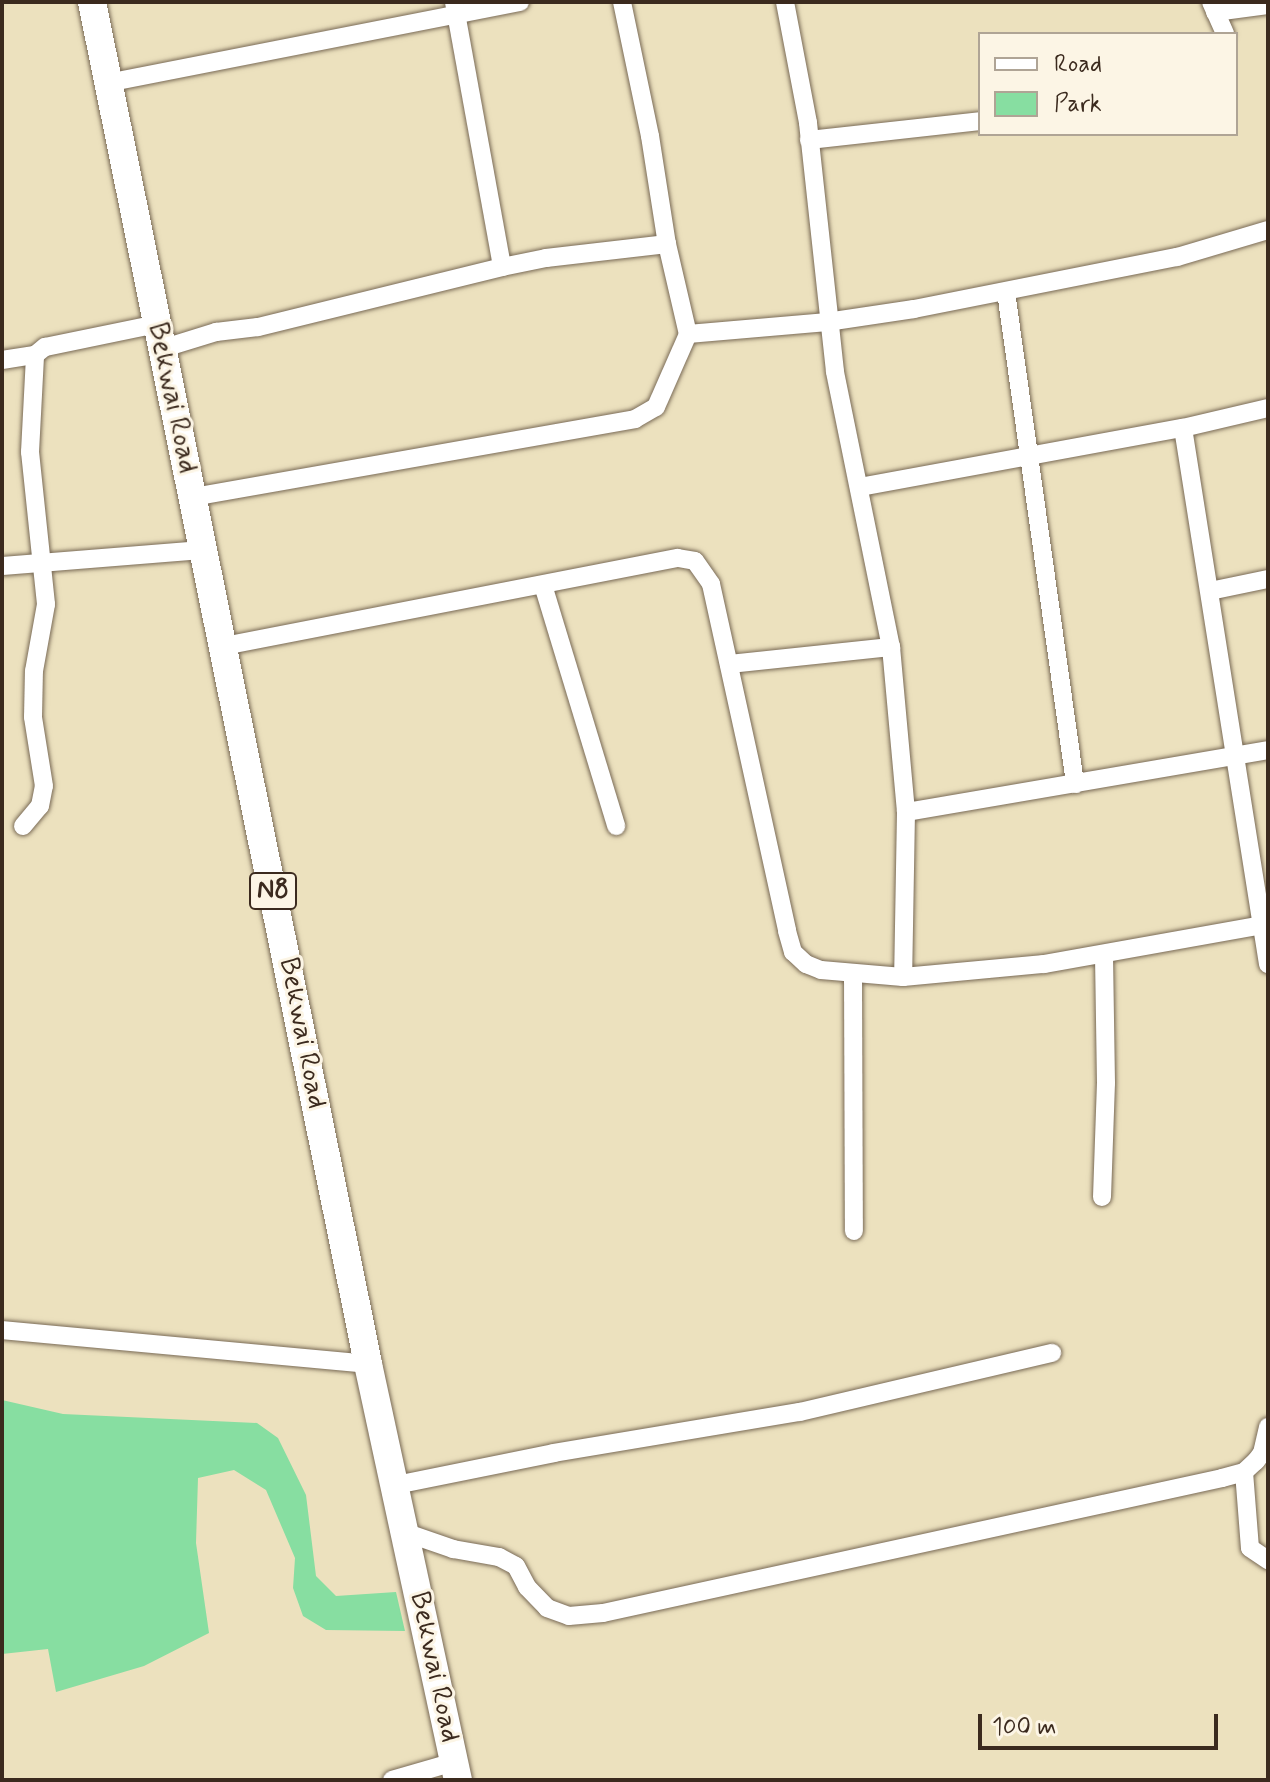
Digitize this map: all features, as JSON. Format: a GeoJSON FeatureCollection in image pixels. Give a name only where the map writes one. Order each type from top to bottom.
{"type":"FeatureCollection","features":[{"type":"Feature","properties":{"kind":"highway","name":"Bekwai Road"},"geometry":{"type":"LineString","coordinates":[[92,2],[368,1364],[407,1533],[456,1771]]}},
{"type":"Feature","properties":{"kind":"street"},"geometry":{"type":"LineString","coordinates":[[107,83],[455,7],[520,2]]}},
{"type":"Feature","properties":{"kind":"street"},"geometry":{"type":"LineString","coordinates":[[193,497],[635,419],[656,407],[688,334],[667,244],[650,136],[622,2]]}},
{"type":"Feature","properties":{"kind":"street"},"geometry":{"type":"LineString","coordinates":[[785,2],[809,140],[827,322],[891,647],[906,812],[903,977]]}},
{"type":"Feature","properties":{"kind":"street"},"geometry":{"type":"LineString","coordinates":[[1224,32],[1213,7],[1268,5]]}},
{"type":"Feature","properties":{"kind":"street"},"geometry":{"type":"LineString","coordinates":[[455,7],[502,267]]}},
{"type":"Feature","properties":{"kind":"street"},"geometry":{"type":"LineString","coordinates":[[809,140],[978,121]]}},
{"type":"Feature","properties":{"kind":"street"},"geometry":{"type":"LineString","coordinates":[[688,334],[827,322],[1006,292],[1177,257],[1268,230]]}},
{"type":"Feature","properties":{"kind":"street"},"geometry":{"type":"LineString","coordinates":[[2,360],[35,355],[45,347],[258,327],[502,267],[667,244]]}},
{"type":"Feature","properties":{"kind":"street"},"geometry":{"type":"LineString","coordinates":[[1006,292],[1075,784]]}},
{"type":"Feature","properties":{"kind":"street"},"geometry":{"type":"LineString","coordinates":[[23,826],[40,806],[44,786],[33,717],[34,671],[46,604],[30,452],[35,355]]}},
{"type":"Feature","properties":{"kind":"street"},"geometry":{"type":"LineString","coordinates":[[860,487],[1183,428],[1268,408]]}},
{"type":"Feature","properties":{"kind":"street"},"geometry":{"type":"LineString","coordinates":[[1183,428],[1266,924],[1268,964]]}},
{"type":"Feature","properties":{"kind":"street"},"geometry":{"type":"LineString","coordinates":[[2,566],[202,550]]}},
{"type":"Feature","properties":{"kind":"street"},"geometry":{"type":"LineString","coordinates":[[224,646],[678,558],[695,561],[711,584],[793,952],[806,964],[821,970],[903,977],[1044,964],[1266,924]]}},
{"type":"Feature","properties":{"kind":"street"},"geometry":{"type":"LineString","coordinates":[[1210,591],[1268,579]]}},
{"type":"Feature","properties":{"kind":"street"},"geometry":{"type":"LineString","coordinates":[[543,585],[616,826]]}},
{"type":"Feature","properties":{"kind":"street"},"geometry":{"type":"LineString","coordinates":[[729,664],[891,647]]}},
{"type":"Feature","properties":{"kind":"street"},"geometry":{"type":"LineString","coordinates":[[906,812],[1268,750]]}},
{"type":"Feature","properties":{"kind":"street"},"geometry":{"type":"LineString","coordinates":[[1102,1197],[1106,1083],[1104,954]]}},
{"type":"Feature","properties":{"kind":"street"},"geometry":{"type":"LineString","coordinates":[[853,973],[854,1231]]}},
{"type":"Feature","properties":{"kind":"street"},"geometry":{"type":"LineString","coordinates":[[2,1330],[368,1364]]}},
{"type":"Feature","properties":{"kind":"street"},"geometry":{"type":"LineString","coordinates":[[396,1485],[554,1453],[800,1412],[1052,1353]]}},
{"type":"Feature","properties":{"kind":"street"},"geometry":{"type":"LineString","coordinates":[[407,1533],[453,1549],[499,1557],[516,1566],[527,1587],[547,1608],[569,1616],[580,1615],[762,1581],[1244,1472],[1262,1453],[1268,1427]]}},
{"type":"Feature","properties":{"kind":"street"},"geometry":{"type":"LineString","coordinates":[[1244,1472],[1250,1548],[1268,1560]]}},
{"type":"Feature","properties":{"kind":"street"},"geometry":{"type":"LineString","coordinates":[[392,1780],[456,1771]]}},
{"type":"Feature","properties":{"kind":"green space"},"geometry":{"type":"Polygon","coordinates":[[[2,1400],[63,1414],[257,1423],[278,1438],[306,1495],[316,1576],[336,1596],[396,1592],[405,1631],[326,1630],[303,1616],[293,1588],[295,1558],[266,1490],[234,1470],[198,1478],[196,1543],[209,1633],[144,1666],[56,1692],[48,1649],[2,1654],[2,1400]]]}}]}
